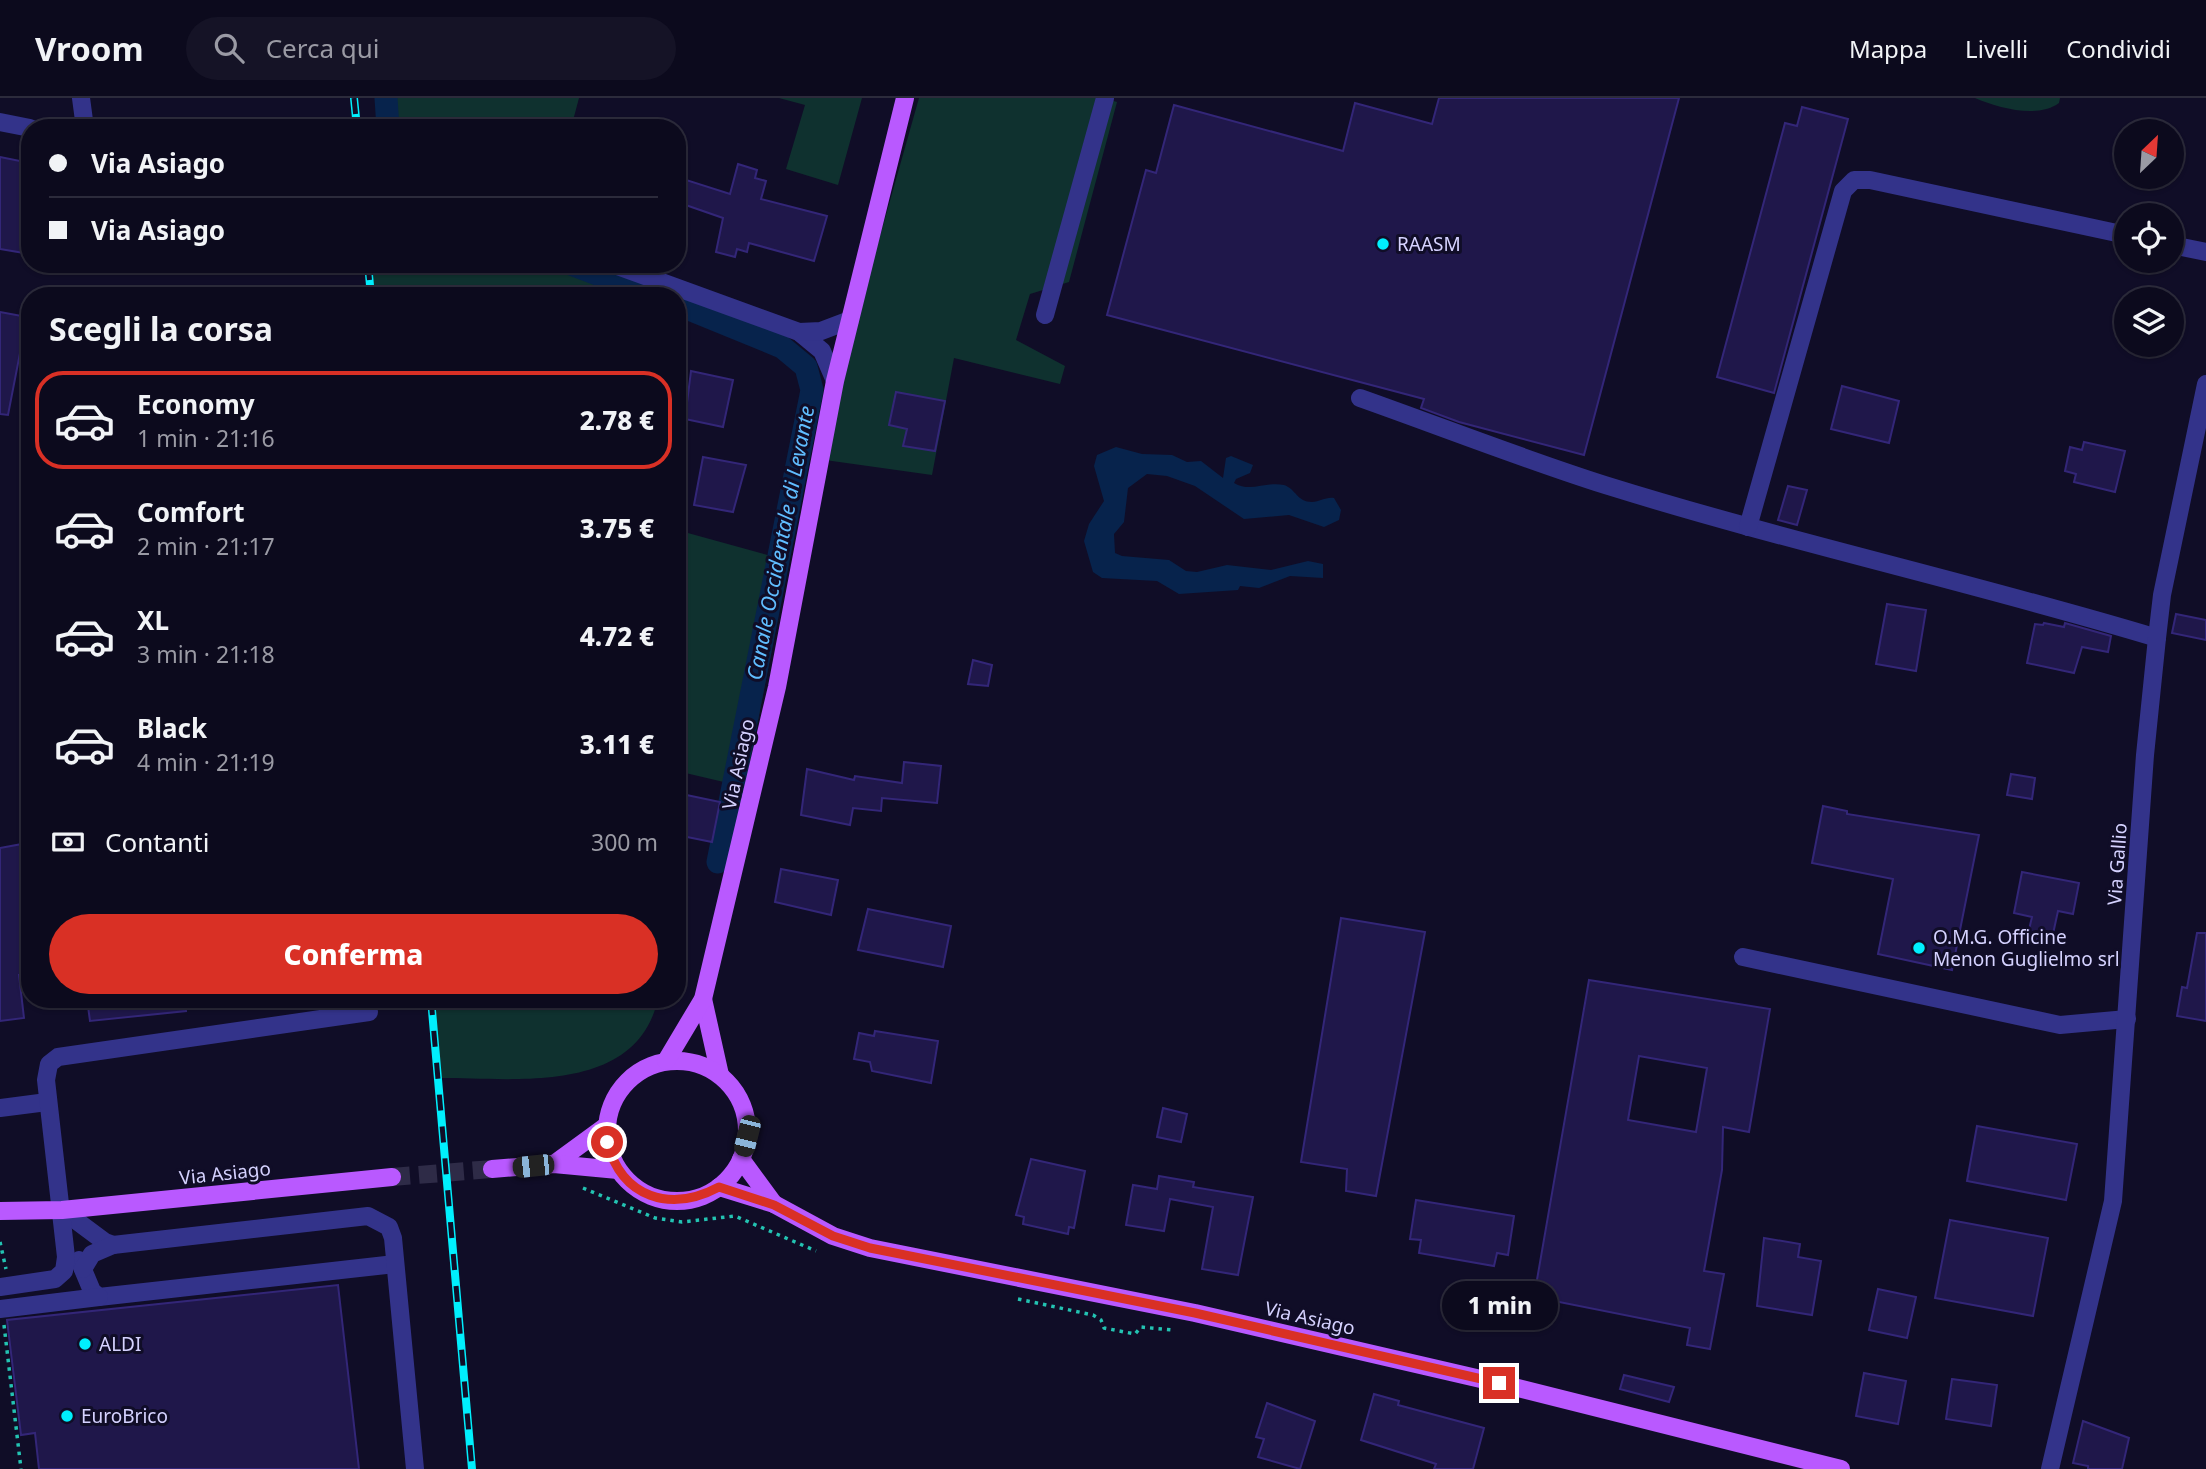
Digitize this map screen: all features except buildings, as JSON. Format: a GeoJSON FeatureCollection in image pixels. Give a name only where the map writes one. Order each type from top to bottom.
{"type":"FeatureCollection","features":[{"type":"Feature","properties":{"kind":"main road","name":"Via Asiago"},"geometry":{"type":"LineString","coordinates":[[666,1061],[703,999],[776,687],[835,381],[905,98]]}},
{"type":"Feature","properties":{"kind":"main road","name":"Via Asiago"},"geometry":{"type":"LineString","coordinates":[[618,1170],[644,1192],[677,1202],[699,1198],[719,1187],[741,1159],[747,1136],[745,1113],[736,1092],[720,1075],[703,999]]}},
{"type":"Feature","properties":{"kind":"main road"},"geometry":{"type":"LineString","coordinates":[[492,1170],[554,1164],[618,1170],[607,1142],[606,1126],[611,1103],[624,1083],[643,1069],[666,1061],[694,1063],[720,1075]]}},
{"type":"Feature","properties":{"kind":"main road"},"geometry":{"type":"LineString","coordinates":[[554,1164],[606,1126]]}},
{"type":"Feature","properties":{"kind":"main road","name":"Via Asiago"},"geometry":{"type":"LineString","coordinates":[[741,1159],[774,1205]]}},
{"type":"Feature","properties":{"kind":"main road","name":"Via Asiago"},"geometry":{"type":"LineString","coordinates":[[0,1211],[62,1210],[392,1177]]}},
{"type":"Feature","properties":{"kind":"main road","name":"Via Asiago"},"geometry":{"type":"LineString","coordinates":[[719,1187],[774,1205],[833,1236],[870,1248],[1195,1313],[1499,1383],[1841,1469]]}},
{"type":"Feature","properties":{"kind":"street"},"geometry":{"type":"LineString","coordinates":[[81,98],[84,119]]}},
{"type":"Feature","properties":{"kind":"street"},"geometry":{"type":"LineString","coordinates":[[1045,315],[1105,98]]}},
{"type":"Feature","properties":{"kind":"street"},"geometry":{"type":"LineString","coordinates":[[0,122],[21,126]]}},
{"type":"Feature","properties":{"kind":"street"},"geometry":{"type":"LineString","coordinates":[[1748,527],[1843,191],[1854,180],[1870,180],[2114,232]]}},
{"type":"Feature","properties":{"kind":"street"},"geometry":{"type":"LineString","coordinates":[[2184,247],[2206,252]]}},
{"type":"Feature","properties":{"kind":"street"},"geometry":{"type":"LineString","coordinates":[[637,273],[675,287]]}},
{"type":"Feature","properties":{"kind":"street"},"geometry":{"type":"LineString","coordinates":[[686,291],[799,332],[822,351],[835,381]]}},
{"type":"Feature","properties":{"kind":"street"},"geometry":{"type":"LineString","coordinates":[[799,332],[821,331],[850,320]]}},
{"type":"Feature","properties":{"kind":"street","name":"Via Gallio"},"geometry":{"type":"LineString","coordinates":[[2050,1469],[2113,1201],[2145,755],[2157,638],[2162,595],[2206,384]]}},
{"type":"Feature","properties":{"kind":"street"},"geometry":{"type":"LineString","coordinates":[[1360,398],[1603,484],[1748,527],[2043,604],[2157,638]]}},
{"type":"Feature","properties":{"kind":"street"},"geometry":{"type":"LineString","coordinates":[[1743,957],[2060,1025],[2127,1019]]}},
{"type":"Feature","properties":{"kind":"street"},"geometry":{"type":"LineString","coordinates":[[3,1282],[60,1276],[65,1265],[62,1210],[47,1102],[46,1080],[49,1064],[70,1054],[369,1012]]}},
{"type":"Feature","properties":{"kind":"street"},"geometry":{"type":"LineString","coordinates":[[0,1108],[47,1102]]}},
{"type":"Feature","properties":{"kind":"street"},"geometry":{"type":"LineString","coordinates":[[62,1210],[113,1245]]}},
{"type":"Feature","properties":{"kind":"street"},"geometry":{"type":"LineString","coordinates":[[83,1269],[92,1254],[113,1245],[368,1216],[389,1227],[415,1469]]}},
{"type":"Feature","properties":{"kind":"street"},"geometry":{"type":"LineString","coordinates":[[64,1232],[92,1291],[99,1297]]}},
{"type":"Feature","properties":{"kind":"street"},"geometry":{"type":"LineString","coordinates":[[2,1314],[99,1297],[395,1264]]}},
{"type":"Feature","properties":{"kind":"path"},"geometry":{"type":"LineString","coordinates":[[574,1186],[593,1190],[655,1217],[682,1223],[735,1216],[824,1254]]}},
{"type":"Feature","properties":{"kind":"path"},"geometry":{"type":"LineString","coordinates":[[0,1242],[3,1282]]}},
{"type":"Feature","properties":{"kind":"path"},"geometry":{"type":"LineString","coordinates":[[1016,1299],[1029,1302]]}},
{"type":"Feature","properties":{"kind":"path"},"geometry":{"type":"LineString","coordinates":[[2,1314],[21,1469]]}},
{"type":"Feature","properties":{"kind":"green space"},"geometry":{"type":"Polygon","coordinates":[[[386,98],[579,98],[573,119],[383,119],[386,98]]]}},
{"type":"Feature","properties":{"kind":"green space"},"geometry":{"type":"Polygon","coordinates":[[[779,98],[862,98],[838,185],[786,169],[805,105],[779,98]]]}},
{"type":"Feature","properties":{"kind":"green space"},"geometry":{"type":"Polygon","coordinates":[[[919,98],[1103,98],[1117,102],[1069,282],[1030,294],[1016,340],[1065,366],[1060,384],[954,358],[932,475],[825,460],[834,399],[919,98]]]}},
{"type":"Feature","properties":{"kind":"green space"},"geometry":{"type":"Polygon","coordinates":[[[1975,98],[2060,98],[2059,103],[2050,108],[2029,111],[2006,108],[1975,98]]]}},
{"type":"Feature","properties":{"kind":"green space"},"geometry":{"type":"Polygon","coordinates":[[[371,273],[623,273],[620,287],[371,287],[371,273]]]}},
{"type":"Feature","properties":{"kind":"green space"},"geometry":{"type":"Polygon","coordinates":[[[686,532],[789,561],[745,787],[686,773],[686,532]]]}},
{"type":"Feature","properties":{"kind":"green space"},"geometry":{"type":"Polygon","coordinates":[[[434,1008],[654,1008],[645,1030],[625,1052],[599,1066],[569,1074],[537,1078],[440,1078],[434,1008]]]}},
{"type":"Feature","properties":{"kind":"water"},"geometry":{"type":"Polygon","coordinates":[[[1116,447],[1142,454],[1172,455],[1187,462],[1201,461],[1223,478],[1226,458],[1231,456],[1253,465],[1250,473],[1236,479],[1234,483],[1240,486],[1284,485],[1307,501],[1334,498],[1341,510],[1339,520],[1324,527],[1289,515],[1244,519],[1195,486],[1167,476],[1147,474],[1128,488],[1124,522],[1114,534],[1115,553],[1169,560],[1186,571],[1197,572],[1227,565],[1271,570],[1308,561],[1323,564],[1323,578],[1290,576],[1259,588],[1240,586],[1238,590],[1179,594],[1157,581],[1102,578],[1093,572],[1084,541],[1089,524],[1104,501],[1094,466],[1097,455],[1116,447]]]}},
{"type":"Feature","properties":{"kind":"waterway","name":"Canale Occidentale di Levante"},"geometry":{"type":"LineString","coordinates":[[386,98],[387,119]]}},
{"type":"Feature","properties":{"kind":"waterway","name":"Canale Occidentale di Levante"},"geometry":{"type":"LineString","coordinates":[[595,273],[631,287]]}},
{"type":"Feature","properties":{"kind":"waterway","name":"Canale Occidentale di Levante"},"geometry":{"type":"LineString","coordinates":[[686,308],[782,347],[806,367],[812,390],[718,862]]}},
{"type":"Feature","properties":{"kind":"tunnel"},"geometry":{"type":"LineString","coordinates":[[392,1177],[492,1169]]}},
{"type":"Feature","properties":{"kind":"railway"},"geometry":{"type":"LineString","coordinates":[[354,98],[356,119]]}},
{"type":"Feature","properties":{"kind":"railway"},"geometry":{"type":"LineString","coordinates":[[369,273],[370,287]]}},
{"type":"Feature","properties":{"kind":"railway"},"geometry":{"type":"LineString","coordinates":[[432,1008],[472,1469]]}},
{"type":"Feature","properties":{"kind":"place","name":"RAASM"},"geometry":{"type":"Point","coordinates":[1383,244]}},
{"type":"Feature","properties":{"kind":"place","name":"O.M.G. Officine Menon Guglielmo srl"},"geometry":{"type":"Point","coordinates":[1919,948]}},
{"type":"Feature","properties":{"kind":"place","name":"ALDI"},"geometry":{"type":"Point","coordinates":[85,1344]}},
{"type":"Feature","properties":{"kind":"place","name":"EuroBrico"},"geometry":{"type":"Point","coordinates":[67,1416]}},
{"type":"Feature","properties":{"kind":"route"},"geometry":{"type":"LineString","coordinates":[[607,1142],[618,1170],[634,1187],[654,1198],[677,1202],[699,1198],[719,1187],[774,1205],[833,1236],[870,1248],[1195,1313],[1499,1383]]}}]}
